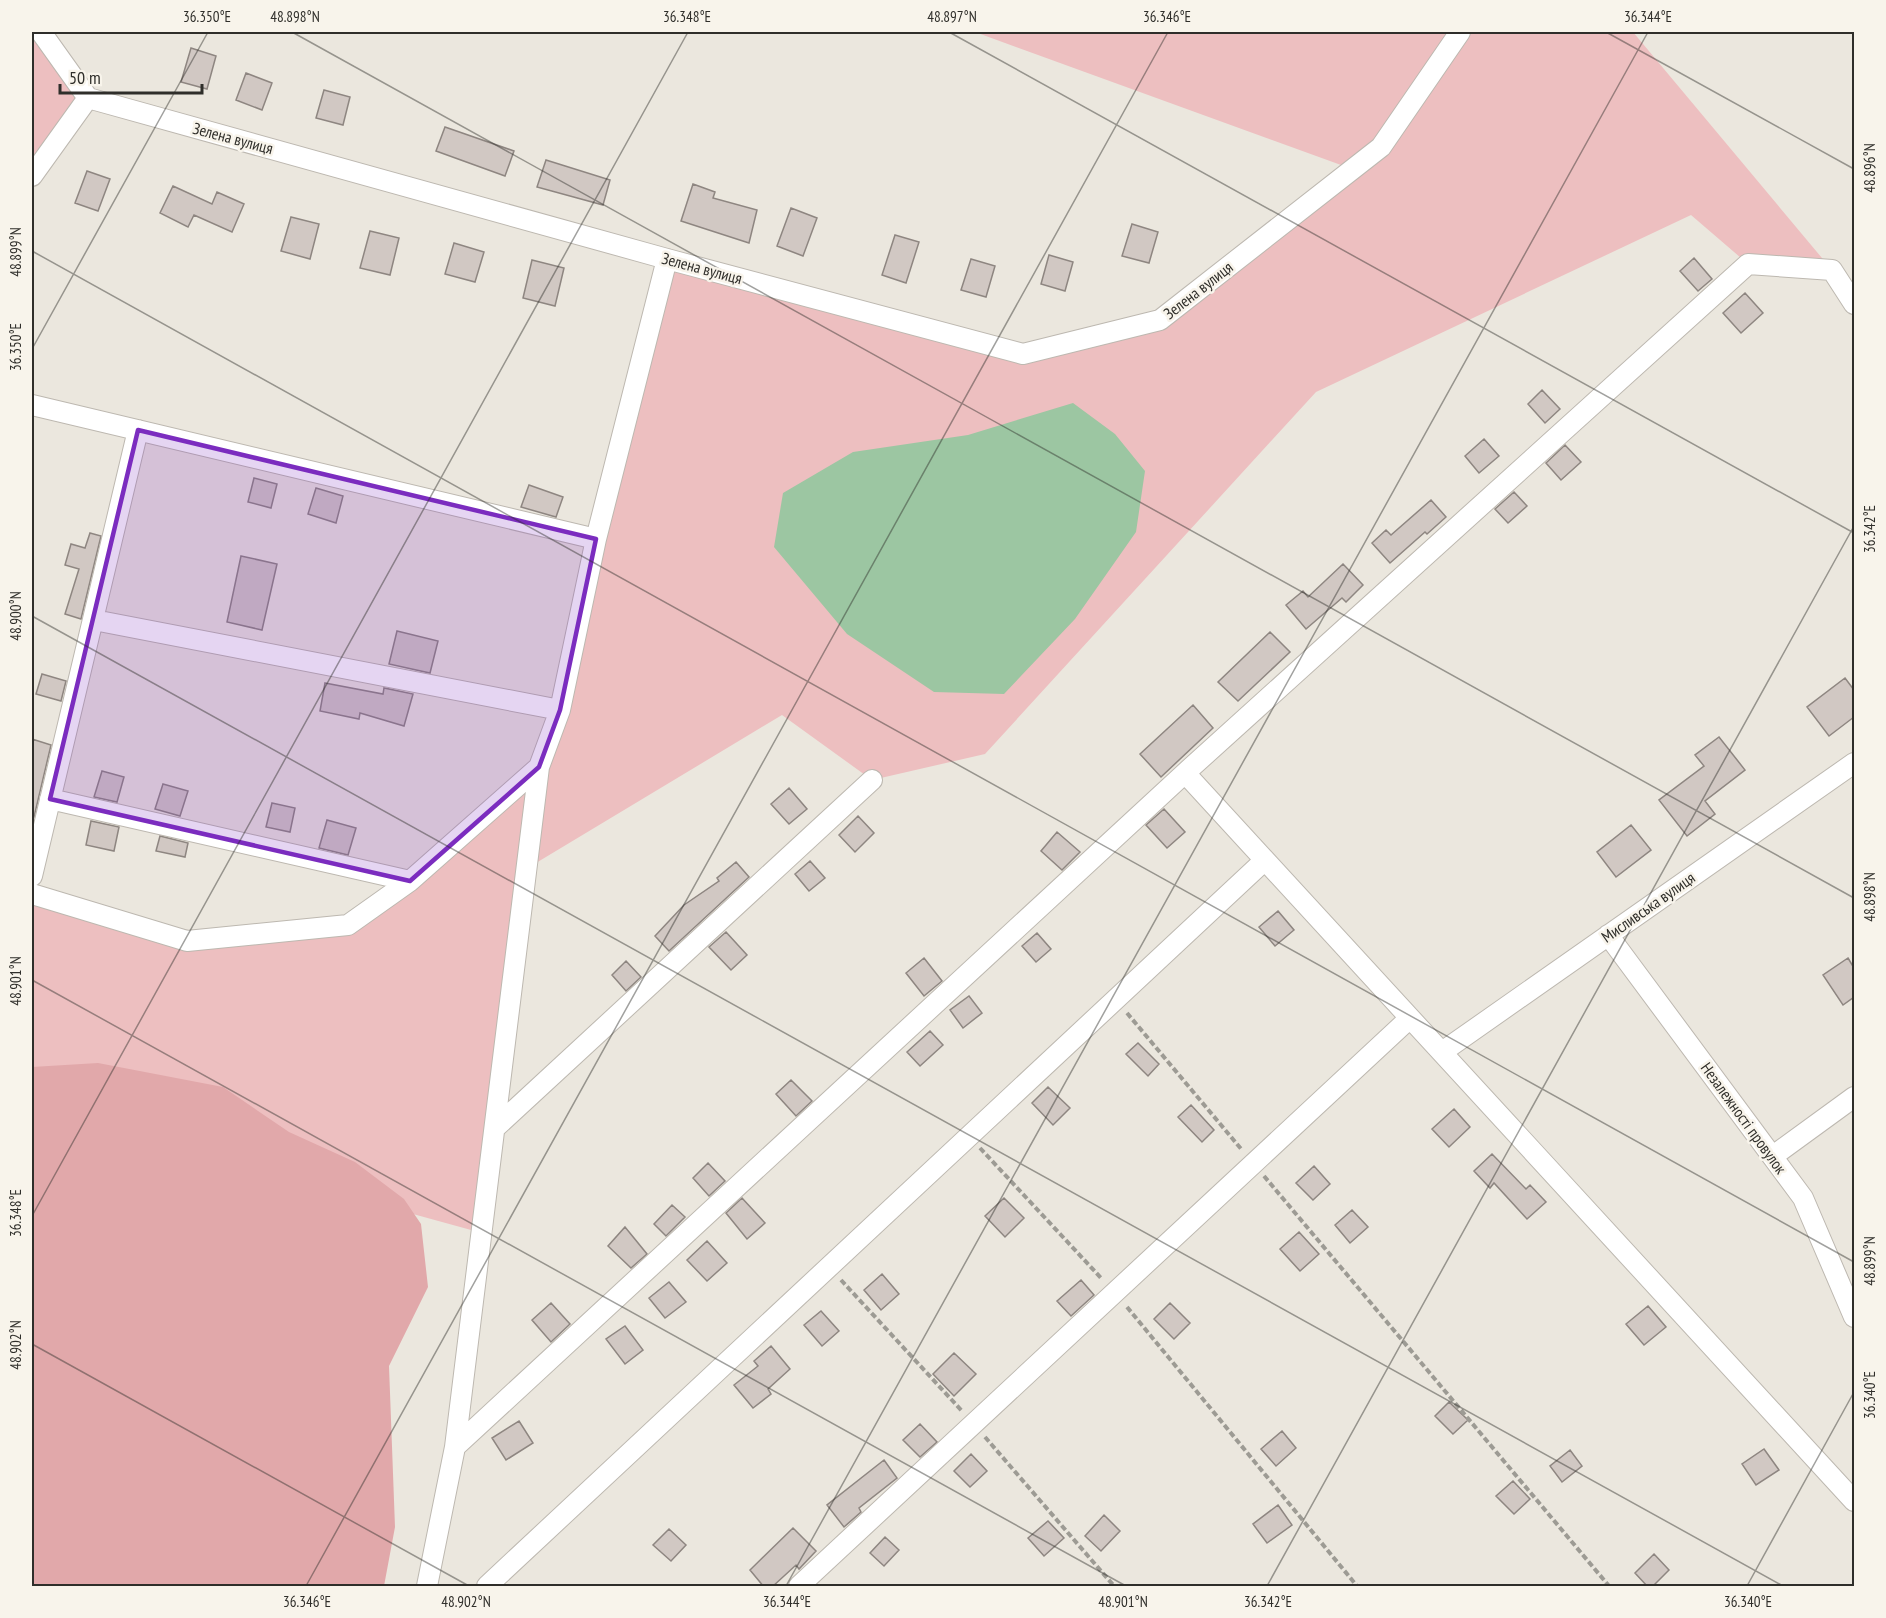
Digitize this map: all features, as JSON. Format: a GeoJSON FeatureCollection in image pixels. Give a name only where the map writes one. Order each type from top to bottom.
{"type":"FeatureCollection","features":[{"type":"Feature","properties":{"kind":"street"},"geometry":{"type":"LineString","coordinates":[[32,176],[88,98],[40,32]]}},
{"type":"Feature","properties":{"kind":"street","name":"Зелена вулиця"},"geometry":{"type":"LineString","coordinates":[[88,98],[667,259],[1023,354],[1160,320],[1381,147],[1460,32]]}},
{"type":"Feature","properties":{"kind":"street"},"geometry":{"type":"LineString","coordinates":[[427,1587],[455,1447],[539,767],[560,710],[596,539],[667,259]]}},
{"type":"Feature","properties":{"kind":"street"},"geometry":{"type":"LineString","coordinates":[[455,1447],[1185,773],[1748,264],[1832,270],[1854,304]]}},
{"type":"Feature","properties":{"kind":"street"},"geometry":{"type":"LineString","coordinates":[[32,405],[596,539]]}},
{"type":"Feature","properties":{"kind":"street"},"geometry":{"type":"LineString","coordinates":[[32,876],[138,430]]}},
{"type":"Feature","properties":{"kind":"street"},"geometry":{"type":"LineString","coordinates":[[94,620],[560,710]]}},
{"type":"Feature","properties":{"kind":"street","name":"Мисливська вулиця"},"geometry":{"type":"LineString","coordinates":[[1442,1052],[1854,763]]}},
{"type":"Feature","properties":{"kind":"street"},"geometry":{"type":"LineString","coordinates":[[32,894],[187,941],[348,925],[410,881],[539,767]]}},
{"type":"Feature","properties":{"kind":"street"},"geometry":{"type":"LineString","coordinates":[[1185,773],[1854,1501]]}},
{"type":"Feature","properties":{"kind":"street"},"geometry":{"type":"LineString","coordinates":[[495,1128],[872,780]]}},
{"type":"Feature","properties":{"kind":"street"},"geometry":{"type":"LineString","coordinates":[[50,799],[410,881]]}},
{"type":"Feature","properties":{"kind":"street"},"geometry":{"type":"LineString","coordinates":[[487,1587],[1265,860]]}},
{"type":"Feature","properties":{"kind":"street","name":"Незалежності провулок"},"geometry":{"type":"LineString","coordinates":[[1608,935],[1803,1198],[1854,1317]]}},
{"type":"Feature","properties":{"kind":"street"},"geometry":{"type":"LineString","coordinates":[[799,1587],[1410,1018]]}},
{"type":"Feature","properties":{"kind":"street"},"geometry":{"type":"LineString","coordinates":[[1773,1156],[1854,1097]]}},
{"type":"Feature","properties":{"kind":"path"},"geometry":{"type":"LineString","coordinates":[[1116,999],[1609,1587]]}},
{"type":"Feature","properties":{"kind":"path"},"geometry":{"type":"LineString","coordinates":[[969,1137],[1115,1293],[1357,1587]]}},
{"type":"Feature","properties":{"kind":"highlighted area"},"geometry":{"type":"Polygon","coordinates":[[[138,430],[596,539],[560,710],[539,767],[410,881],[50,799],[138,430]]]}},
{"type":"Feature","properties":{"kind":"shaded area"},"geometry":{"type":"Polygon","coordinates":[[[32,32],[41,32],[88,98],[32,176],[32,32]]]}},
{"type":"Feature","properties":{"kind":"shaded area"},"geometry":{"type":"Polygon","coordinates":[[[975,32],[1633,32],[1832,270],[1748,264],[1691,215],[1316,392],[985,754],[872,780],[782,715],[526,869],[482,1233],[32,1109],[32,894],[187,941],[348,925],[539,767],[667,259],[1023,353],[1160,320],[1352,169],[975,32]]]}},
{"type":"Feature","properties":{"kind":"shaded area"},"geometry":{"type":"Polygon","coordinates":[[[1073,403],[1115,434],[1145,471],[1136,532],[1075,619],[1004,694],[934,692],[847,634],[774,547],[783,493],[853,452],[968,435],[1073,403]]]}},
{"type":"Feature","properties":{"kind":"shaded area"},"geometry":{"type":"Polygon","coordinates":[[[98,1063],[223,1087],[289,1132],[355,1162],[404,1199],[421,1224],[428,1287],[389,1366],[395,1527],[384,1586],[32,1586],[32,1067],[98,1063]]]}},
{"type":"Feature","properties":{"kind":"building"},"geometry":{"type":"Polygon","coordinates":[[[191,48],[216,56],[207,89],[181,82],[191,48]]]}},
{"type":"Feature","properties":{"kind":"building"},"geometry":{"type":"Polygon","coordinates":[[[246,73],[272,83],[262,110],[236,100],[246,73]]]}},
{"type":"Feature","properties":{"kind":"building"},"geometry":{"type":"Polygon","coordinates":[[[324,90],[350,97],[343,125],[316,118],[324,90]]]}},
{"type":"Feature","properties":{"kind":"building"},"geometry":{"type":"Polygon","coordinates":[[[445,127],[514,151],[505,176],[436,151],[445,127]]]}},
{"type":"Feature","properties":{"kind":"building"},"geometry":{"type":"Polygon","coordinates":[[[546,160],[610,180],[603,205],[537,187],[546,160]]]}},
{"type":"Feature","properties":{"kind":"building"},"geometry":{"type":"Polygon","coordinates":[[[87,171],[110,179],[98,211],[75,203],[87,171]]]}},
{"type":"Feature","properties":{"kind":"building"},"geometry":{"type":"Polygon","coordinates":[[[693,184],[715,192],[713,198],[757,210],[749,243],[681,221],[693,184]]]}},
{"type":"Feature","properties":{"kind":"building"},"geometry":{"type":"Polygon","coordinates":[[[173,186],[212,204],[217,192],[244,204],[232,232],[194,215],[188,227],[160,213],[173,186]]]}},
{"type":"Feature","properties":{"kind":"building"},"geometry":{"type":"Polygon","coordinates":[[[791,208],[817,218],[803,256],[777,246],[791,208]]]}},
{"type":"Feature","properties":{"kind":"building"},"geometry":{"type":"Polygon","coordinates":[[[291,217],[319,224],[310,259],[281,251],[291,217]]]}},
{"type":"Feature","properties":{"kind":"building"},"geometry":{"type":"Polygon","coordinates":[[[1132,224],[1158,232],[1149,263],[1122,256],[1132,224]]]}},
{"type":"Feature","properties":{"kind":"building"},"geometry":{"type":"Polygon","coordinates":[[[370,231],[399,238],[390,275],[360,268],[370,231]]]}},
{"type":"Feature","properties":{"kind":"building"},"geometry":{"type":"Polygon","coordinates":[[[895,235],[919,242],[906,283],[882,275],[895,235]]]}},
{"type":"Feature","properties":{"kind":"building"},"geometry":{"type":"Polygon","coordinates":[[[454,243],[484,252],[475,282],[445,274],[454,243]]]}},
{"type":"Feature","properties":{"kind":"building"},"geometry":{"type":"Polygon","coordinates":[[[1049,255],[1073,262],[1065,291],[1041,284],[1049,255]]]}},
{"type":"Feature","properties":{"kind":"building"},"geometry":{"type":"Polygon","coordinates":[[[1694,258],[1712,279],[1698,291],[1680,271],[1694,258]]]}},
{"type":"Feature","properties":{"kind":"building"},"geometry":{"type":"Polygon","coordinates":[[[971,259],[995,266],[986,297],[961,290],[971,259]]]}},
{"type":"Feature","properties":{"kind":"building"},"geometry":{"type":"Polygon","coordinates":[[[532,260],[564,268],[555,306],[523,298],[532,260]]]}},
{"type":"Feature","properties":{"kind":"building"},"geometry":{"type":"Polygon","coordinates":[[[1745,293],[1763,313],[1741,333],[1723,313],[1745,293]]]}},
{"type":"Feature","properties":{"kind":"building"},"geometry":{"type":"Polygon","coordinates":[[[1542,390],[1560,409],[1545,423],[1528,404],[1542,390]]]}},
{"type":"Feature","properties":{"kind":"building"},"geometry":{"type":"Polygon","coordinates":[[[1484,439],[1499,456],[1479,473],[1465,456],[1484,439]]]}},
{"type":"Feature","properties":{"kind":"building"},"geometry":{"type":"Polygon","coordinates":[[[1565,445],[1581,462],[1561,480],[1546,463],[1565,445]]]}},
{"type":"Feature","properties":{"kind":"building"},"geometry":{"type":"Polygon","coordinates":[[[254,478],[277,484],[271,508],[248,502],[254,478]]]}},
{"type":"Feature","properties":{"kind":"building"},"geometry":{"type":"Polygon","coordinates":[[[529,485],[563,497],[556,517],[521,507],[529,485]]]}},
{"type":"Feature","properties":{"kind":"building"},"geometry":{"type":"Polygon","coordinates":[[[316,488],[343,496],[336,523],[308,514],[316,488]]]}},
{"type":"Feature","properties":{"kind":"building"},"geometry":{"type":"Polygon","coordinates":[[[1514,492],[1527,506],[1508,523],[1495,509],[1514,492]]]}},
{"type":"Feature","properties":{"kind":"building"},"geometry":{"type":"Polygon","coordinates":[[[1431,500],[1446,517],[1390,563],[1372,543],[1386,530],[1391,535],[1431,500]]]}},
{"type":"Feature","properties":{"kind":"building"},"geometry":{"type":"Polygon","coordinates":[[[90,533],[101,536],[81,619],[65,614],[79,569],[65,565],[71,544],[85,548],[90,533]]]}},
{"type":"Feature","properties":{"kind":"building"},"geometry":{"type":"Polygon","coordinates":[[[241,556],[277,564],[262,630],[227,622],[241,556]]]}},
{"type":"Feature","properties":{"kind":"building"},"geometry":{"type":"Polygon","coordinates":[[[1343,564],[1363,585],[1346,602],[1342,598],[1306,629],[1286,605],[1303,591],[1308,597],[1343,564]]]}},
{"type":"Feature","properties":{"kind":"building"},"geometry":{"type":"Polygon","coordinates":[[[397,631],[438,641],[430,673],[389,664],[397,631]]]}},
{"type":"Feature","properties":{"kind":"building"},"geometry":{"type":"Polygon","coordinates":[[[1270,632],[1290,652],[1238,701],[1218,682],[1270,632]]]}},
{"type":"Feature","properties":{"kind":"building"},"geometry":{"type":"Polygon","coordinates":[[[42,674],[66,681],[61,701],[36,694],[42,674]]]}},
{"type":"Feature","properties":{"kind":"building"},"geometry":{"type":"Polygon","coordinates":[[[1845,678],[1854,690],[1854,717],[1829,736],[1807,707],[1845,678]]]}},
{"type":"Feature","properties":{"kind":"building"},"geometry":{"type":"Polygon","coordinates":[[[325,683],[383,694],[384,688],[413,694],[404,726],[360,713],[359,719],[320,711],[325,683]]]}},
{"type":"Feature","properties":{"kind":"building"},"geometry":{"type":"Polygon","coordinates":[[[1193,705],[1213,728],[1161,777],[1140,754],[1193,705]]]}},
{"type":"Feature","properties":{"kind":"building"},"geometry":{"type":"Polygon","coordinates":[[[1719,737],[1745,770],[1705,801],[1715,814],[1687,836],[1659,800],[1704,766],[1695,755],[1719,737]]]}},
{"type":"Feature","properties":{"kind":"building"},"geometry":{"type":"Polygon","coordinates":[[[32,739],[51,745],[34,817],[32,816],[32,739]]]}},
{"type":"Feature","properties":{"kind":"building"},"geometry":{"type":"Polygon","coordinates":[[[102,771],[124,777],[117,802],[94,797],[102,771]]]}},
{"type":"Feature","properties":{"kind":"building"},"geometry":{"type":"Polygon","coordinates":[[[163,784],[188,791],[180,816],[155,809],[163,784]]]}},
{"type":"Feature","properties":{"kind":"building"},"geometry":{"type":"Polygon","coordinates":[[[789,788],[807,809],[789,824],[771,804],[789,788]]]}},
{"type":"Feature","properties":{"kind":"building"},"geometry":{"type":"Polygon","coordinates":[[[272,803],[295,808],[290,832],[266,827],[272,803]]]}},
{"type":"Feature","properties":{"kind":"building"},"geometry":{"type":"Polygon","coordinates":[[[1164,809],[1185,832],[1167,848],[1146,825],[1164,809]]]}},
{"type":"Feature","properties":{"kind":"building"},"geometry":{"type":"Polygon","coordinates":[[[858,816],[874,833],[855,852],[839,835],[858,816]]]}},
{"type":"Feature","properties":{"kind":"building"},"geometry":{"type":"Polygon","coordinates":[[[327,820],[356,828],[348,855],[319,848],[327,820]]]}},
{"type":"Feature","properties":{"kind":"building"},"geometry":{"type":"Polygon","coordinates":[[[91,821],[119,827],[114,851],[86,845],[91,821]]]}},
{"type":"Feature","properties":{"kind":"building"},"geometry":{"type":"Polygon","coordinates":[[[1631,825],[1651,850],[1616,877],[1597,852],[1631,825]]]}},
{"type":"Feature","properties":{"kind":"building"},"geometry":{"type":"Polygon","coordinates":[[[1057,832],[1080,852],[1062,870],[1041,851],[1057,832]]]}},
{"type":"Feature","properties":{"kind":"building"},"geometry":{"type":"Polygon","coordinates":[[[160,836],[188,843],[185,857],[156,851],[160,836]]]}},
{"type":"Feature","properties":{"kind":"building"},"geometry":{"type":"Polygon","coordinates":[[[810,861],[825,878],[809,891],[795,874],[810,861]]]}},
{"type":"Feature","properties":{"kind":"building"},"geometry":{"type":"Polygon","coordinates":[[[736,862],[749,877],[669,951],[655,936],[684,905],[719,881],[717,878],[736,862]]]}},
{"type":"Feature","properties":{"kind":"building"},"geometry":{"type":"Polygon","coordinates":[[[1278,911],[1294,930],[1275,946],[1259,927],[1278,911]]]}},
{"type":"Feature","properties":{"kind":"building"},"geometry":{"type":"Polygon","coordinates":[[[726,932],[747,955],[731,970],[709,947],[726,932]]]}},
{"type":"Feature","properties":{"kind":"building"},"geometry":{"type":"Polygon","coordinates":[[[1037,933],[1051,949],[1036,962],[1022,946],[1037,933]]]}},
{"type":"Feature","properties":{"kind":"building"},"geometry":{"type":"Polygon","coordinates":[[[924,958],[942,981],[924,996],[906,973],[924,958]]]}},
{"type":"Feature","properties":{"kind":"building"},"geometry":{"type":"Polygon","coordinates":[[[1848,958],[1854,968],[1854,997],[1843,1005],[1823,975],[1848,958]]]}},
{"type":"Feature","properties":{"kind":"building"},"geometry":{"type":"Polygon","coordinates":[[[626,961],[641,977],[626,991],[612,975],[626,961]]]}},
{"type":"Feature","properties":{"kind":"building"},"geometry":{"type":"Polygon","coordinates":[[[969,996],[982,1013],[963,1028],[950,1010],[969,996]]]}},
{"type":"Feature","properties":{"kind":"building"},"geometry":{"type":"Polygon","coordinates":[[[930,1031],[943,1045],[920,1066],[907,1052],[930,1031]]]}},
{"type":"Feature","properties":{"kind":"building"},"geometry":{"type":"Polygon","coordinates":[[[1138,1043],[1159,1064],[1148,1076],[1126,1054],[1138,1043]]]}},
{"type":"Feature","properties":{"kind":"building"},"geometry":{"type":"Polygon","coordinates":[[[791,1080],[812,1101],[796,1116],[776,1094],[791,1080]]]}},
{"type":"Feature","properties":{"kind":"building"},"geometry":{"type":"Polygon","coordinates":[[[1048,1087],[1070,1108],[1053,1125],[1032,1103],[1048,1087]]]}},
{"type":"Feature","properties":{"kind":"building"},"geometry":{"type":"Polygon","coordinates":[[[1191,1105],[1214,1130],[1202,1142],[1178,1117],[1191,1105]]]}},
{"type":"Feature","properties":{"kind":"building"},"geometry":{"type":"Polygon","coordinates":[[[1454,1109],[1470,1127],[1449,1147],[1432,1129],[1454,1109]]]}},
{"type":"Feature","properties":{"kind":"building"},"geometry":{"type":"Polygon","coordinates":[[[1492,1154],[1526,1189],[1530,1185],[1546,1202],[1527,1219],[1494,1183],[1490,1188],[1474,1171],[1492,1154]]]}},
{"type":"Feature","properties":{"kind":"building"},"geometry":{"type":"Polygon","coordinates":[[[708,1163],[725,1181],[709,1196],[693,1178],[708,1163]]]}},
{"type":"Feature","properties":{"kind":"building"},"geometry":{"type":"Polygon","coordinates":[[[1314,1166],[1330,1184],[1313,1200],[1296,1183],[1314,1166]]]}},
{"type":"Feature","properties":{"kind":"building"},"geometry":{"type":"Polygon","coordinates":[[[742,1198],[765,1223],[747,1239],[726,1213],[742,1198]]]}},
{"type":"Feature","properties":{"kind":"building"},"geometry":{"type":"Polygon","coordinates":[[[1004,1198],[1024,1218],[1005,1237],[985,1216],[1004,1198]]]}},
{"type":"Feature","properties":{"kind":"building"},"geometry":{"type":"Polygon","coordinates":[[[672,1205],[685,1217],[666,1236],[654,1224],[672,1205]]]}},
{"type":"Feature","properties":{"kind":"building"},"geometry":{"type":"Polygon","coordinates":[[[1352,1210],[1368,1227],[1350,1243],[1335,1225],[1352,1210]]]}},
{"type":"Feature","properties":{"kind":"building"},"geometry":{"type":"Polygon","coordinates":[[[625,1227],[647,1254],[631,1268],[608,1246],[625,1227]]]}},
{"type":"Feature","properties":{"kind":"building"},"geometry":{"type":"Polygon","coordinates":[[[1299,1232],[1319,1254],[1300,1271],[1280,1249],[1299,1232]]]}},
{"type":"Feature","properties":{"kind":"building"},"geometry":{"type":"Polygon","coordinates":[[[707,1241],[727,1263],[707,1281],[687,1260],[707,1241]]]}},
{"type":"Feature","properties":{"kind":"building"},"geometry":{"type":"Polygon","coordinates":[[[882,1274],[899,1294],[881,1310],[864,1290],[882,1274]]]}},
{"type":"Feature","properties":{"kind":"building"},"geometry":{"type":"Polygon","coordinates":[[[1081,1280],[1094,1295],[1071,1316],[1057,1301],[1081,1280]]]}},
{"type":"Feature","properties":{"kind":"building"},"geometry":{"type":"Polygon","coordinates":[[[669,1282],[686,1302],[665,1318],[649,1298],[669,1282]]]}},
{"type":"Feature","properties":{"kind":"building"},"geometry":{"type":"Polygon","coordinates":[[[551,1303],[570,1324],[551,1342],[532,1320],[551,1303]]]}},
{"type":"Feature","properties":{"kind":"building"},"geometry":{"type":"Polygon","coordinates":[[[1170,1303],[1190,1323],[1174,1339],[1154,1319],[1170,1303]]]}},
{"type":"Feature","properties":{"kind":"building"},"geometry":{"type":"Polygon","coordinates":[[[1648,1306],[1666,1327],[1644,1345],[1626,1324],[1648,1306]]]}},
{"type":"Feature","properties":{"kind":"building"},"geometry":{"type":"Polygon","coordinates":[[[821,1311],[839,1331],[822,1346],[804,1325],[821,1311]]]}},
{"type":"Feature","properties":{"kind":"building"},"geometry":{"type":"Polygon","coordinates":[[[625,1326],[643,1350],[625,1364],[606,1339],[625,1326]]]}},
{"type":"Feature","properties":{"kind":"building"},"geometry":{"type":"Polygon","coordinates":[[[771,1346],[790,1369],[768,1389],[771,1394],[753,1408],[734,1385],[758,1366],[754,1361],[771,1346]]]}},
{"type":"Feature","properties":{"kind":"building"},"geometry":{"type":"Polygon","coordinates":[[[954,1353],[976,1374],[954,1396],[933,1374],[954,1353]]]}},
{"type":"Feature","properties":{"kind":"building"},"geometry":{"type":"Polygon","coordinates":[[[1449,1402],[1468,1420],[1453,1434],[1435,1416],[1449,1402]]]}},
{"type":"Feature","properties":{"kind":"building"},"geometry":{"type":"Polygon","coordinates":[[[519,1421],[533,1443],[506,1460],[492,1438],[519,1421]]]}},
{"type":"Feature","properties":{"kind":"building"},"geometry":{"type":"Polygon","coordinates":[[[920,1424],[937,1442],[920,1457],[903,1440],[920,1424]]]}},
{"type":"Feature","properties":{"kind":"building"},"geometry":{"type":"Polygon","coordinates":[[[1282,1431],[1296,1448],[1276,1466],[1261,1449],[1282,1431]]]}},
{"type":"Feature","properties":{"kind":"building"},"geometry":{"type":"Polygon","coordinates":[[[1764,1449],[1779,1470],[1756,1485],[1742,1464],[1764,1449]]]}},
{"type":"Feature","properties":{"kind":"building"},"geometry":{"type":"Polygon","coordinates":[[[1570,1450],[1582,1466],[1562,1482],[1550,1466],[1570,1450]]]}},
{"type":"Feature","properties":{"kind":"building"},"geometry":{"type":"Polygon","coordinates":[[[971,1454],[987,1471],[970,1487],[954,1471],[971,1454]]]}},
{"type":"Feature","properties":{"kind":"building"},"geometry":{"type":"Polygon","coordinates":[[[884,1460],[897,1478],[859,1508],[861,1512],[844,1527],[827,1505],[884,1460]]]}},
{"type":"Feature","properties":{"kind":"building"},"geometry":{"type":"Polygon","coordinates":[[[1513,1481],[1530,1499],[1514,1514],[1496,1496],[1513,1481]]]}},
{"type":"Feature","properties":{"kind":"building"},"geometry":{"type":"Polygon","coordinates":[[[1278,1505],[1292,1525],[1267,1543],[1253,1524],[1278,1505]]]}},
{"type":"Feature","properties":{"kind":"building"},"geometry":{"type":"Polygon","coordinates":[[[1104,1515],[1120,1531],[1101,1551],[1085,1536],[1104,1515]]]}},
{"type":"Feature","properties":{"kind":"building"},"geometry":{"type":"Polygon","coordinates":[[[1048,1521],[1064,1538],[1044,1556],[1028,1538],[1048,1521]]]}},
{"type":"Feature","properties":{"kind":"building"},"geometry":{"type":"Polygon","coordinates":[[[793,1528],[816,1551],[799,1569],[796,1565],[772,1587],[764,1587],[750,1570],[793,1528]]]}},
{"type":"Feature","properties":{"kind":"building"},"geometry":{"type":"Polygon","coordinates":[[[669,1529],[686,1545],[671,1561],[653,1545],[669,1529]]]}},
{"type":"Feature","properties":{"kind":"building"},"geometry":{"type":"Polygon","coordinates":[[[885,1537],[899,1550],[884,1566],[870,1553],[885,1537]]]}},
{"type":"Feature","properties":{"kind":"building"},"geometry":{"type":"Polygon","coordinates":[[[1654,1554],[1669,1570],[1652,1587],[1648,1587],[1635,1573],[1654,1554]]]}}]}
